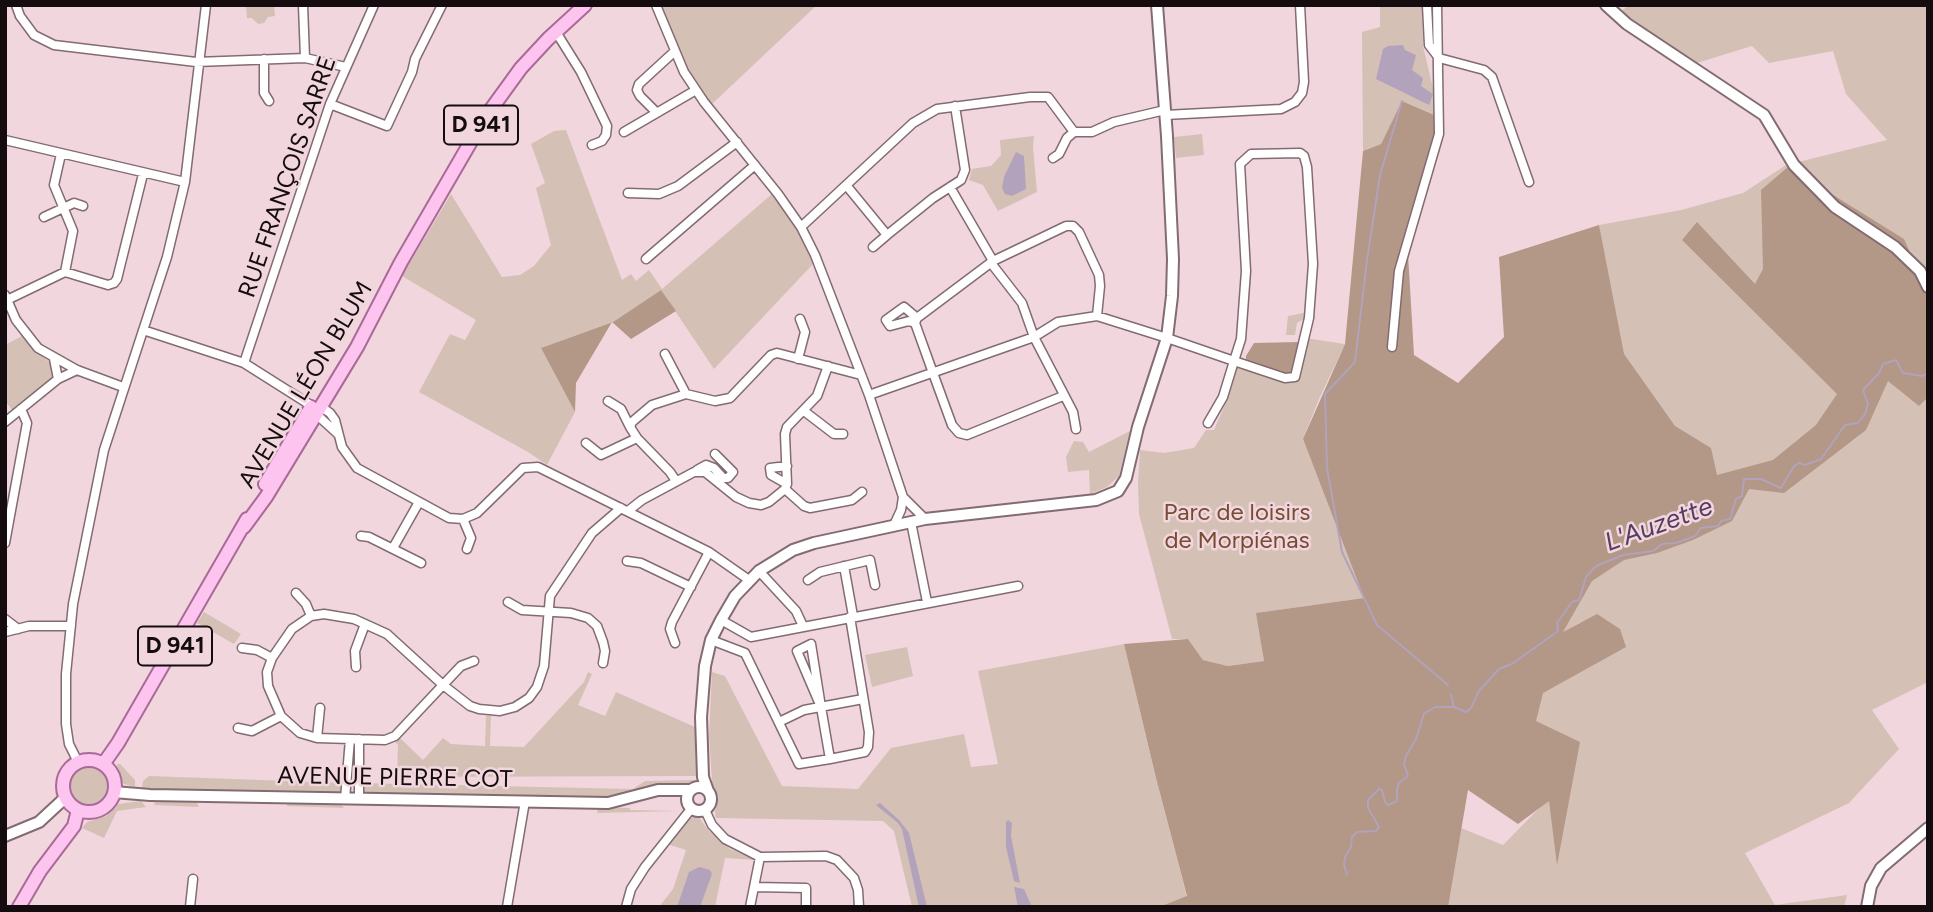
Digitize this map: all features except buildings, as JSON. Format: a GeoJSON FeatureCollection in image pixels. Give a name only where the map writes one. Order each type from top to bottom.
{"type":"FeatureCollection","features":[{"type":"Feature","properties":{"kind":"main road","name":"AVENUE LÉON BLUM"},"geometry":{"type":"LineString","coordinates":[[244,527],[266,497],[305,433],[316,409],[497,99],[521,68],[585,5]]}},
{"type":"Feature","properties":{"kind":"main road","name":"AVENUE LÉON BLUM"},"geometry":{"type":"LineString","coordinates":[[104,763],[244,527],[275,466],[316,409]]}},
{"type":"Feature","properties":{"kind":"main road"},"geometry":{"type":"LineString","coordinates":[[88,760],[104,763],[114,779],[114,792],[109,803],[92,812],[78,810],[66,797],[64,781],[67,773],[78,762],[88,760]]}},
{"type":"Feature","properties":{"kind":"main road"},"geometry":{"type":"LineString","coordinates":[[19,907],[40,871],[74,826],[78,810]]}},
{"type":"Feature","properties":{"kind":"street"},"geometry":{"type":"LineString","coordinates":[[16,5],[20,16],[34,35],[54,45],[201,62],[305,58],[346,67]]}},
{"type":"Feature","properties":{"kind":"street"},"geometry":{"type":"LineString","coordinates":[[78,762],[69,744],[66,724],[66,674],[80,568],[104,450],[167,257],[185,182],[206,5]]}},
{"type":"Feature","properties":{"kind":"street"},"geometry":{"type":"LineString","coordinates":[[303,5],[305,58]]}},
{"type":"Feature","properties":{"kind":"street","name":"RUE FRANÇOIS SARRE"},"geometry":{"type":"LineString","coordinates":[[244,363],[330,104],[374,5]]}},
{"type":"Feature","properties":{"kind":"street"},"geometry":{"type":"LineString","coordinates":[[330,104],[387,126],[442,5]]}},
{"type":"Feature","properties":{"kind":"street"},"geometry":{"type":"LineString","coordinates":[[656,5],[684,72],[704,102],[801,227],[815,254],[854,355],[904,497],[925,519]]}},
{"type":"Feature","properties":{"kind":"street"},"geometry":{"type":"LineString","coordinates":[[673,791],[699,812],[705,810],[712,800],[703,778],[702,691],[711,640],[736,596],[759,571],[793,550],[894,524],[1096,500],[1118,491],[1126,478],[1138,427],[1167,338],[1172,296],[1173,259],[1157,5]]}},
{"type":"Feature","properties":{"kind":"street"},"geometry":{"type":"LineString","coordinates":[[1053,158],[1059,155],[1067,138],[1074,132],[1092,132],[1114,122],[1165,113],[1281,109],[1294,102],[1302,93],[1304,82],[1300,5]]}},
{"type":"Feature","properties":{"kind":"street"},"geometry":{"type":"LineString","coordinates":[[1427,5],[1429,45],[1439,58],[1484,70],[1492,76],[1529,182]]}},
{"type":"Feature","properties":{"kind":"street"},"geometry":{"type":"LineString","coordinates":[[1392,347],[1399,271],[1439,134],[1437,5]]}},
{"type":"Feature","properties":{"kind":"street"},"geometry":{"type":"LineString","coordinates":[[1606,5],[1627,24],[1763,115],[1794,165],[1835,207],[1895,247],[1920,271],[1928,287]]}},
{"type":"Feature","properties":{"kind":"street"},"geometry":{"type":"LineString","coordinates":[[556,32],[581,72],[607,126],[603,141],[592,145]]}},
{"type":"Feature","properties":{"kind":"street"},"geometry":{"type":"LineString","coordinates":[[656,112],[640,96],[639,84],[675,51]]}},
{"type":"Feature","properties":{"kind":"street"},"geometry":{"type":"LineString","coordinates":[[264,59],[264,93],[269,101]]}},
{"type":"Feature","properties":{"kind":"street"},"geometry":{"type":"LineString","coordinates":[[624,132],[696,90]]}},
{"type":"Feature","properties":{"kind":"street"},"geometry":{"type":"LineString","coordinates":[[801,227],[913,123],[937,109],[1048,97],[1074,132]]}},
{"type":"Feature","properties":{"kind":"street"},"geometry":{"type":"LineString","coordinates":[[873,247],[961,180],[965,170],[955,106]]}},
{"type":"Feature","properties":{"kind":"street"},"geometry":{"type":"LineString","coordinates":[[5,140],[185,182]]}},
{"type":"Feature","properties":{"kind":"street"},"geometry":{"type":"LineString","coordinates":[[628,193],[659,194],[678,186],[737,142]]}},
{"type":"Feature","properties":{"kind":"street"},"geometry":{"type":"LineString","coordinates":[[869,395],[1034,337],[1058,322],[1097,316],[1167,338],[1234,361],[1285,377],[1295,377],[1309,318],[1313,275],[1307,167],[1306,160],[1300,153],[1251,154],[1240,163],[1245,291],[1241,339],[1234,361],[1223,397],[1208,423]]}},
{"type":"Feature","properties":{"kind":"street"},"geometry":{"type":"LineString","coordinates":[[61,154],[54,185],[73,231],[65,272]]}},
{"type":"Feature","properties":{"kind":"street"},"geometry":{"type":"LineString","coordinates":[[646,259],[755,165]]}},
{"type":"Feature","properties":{"kind":"street"},"geometry":{"type":"LineString","coordinates":[[123,387],[77,370],[33,345],[16,320],[6,298],[65,272],[108,285],[114,283],[143,174]]}},
{"type":"Feature","properties":{"kind":"street"},"geometry":{"type":"LineString","coordinates":[[846,185],[887,235]]}},
{"type":"Feature","properties":{"kind":"street"},"geometry":{"type":"LineString","coordinates":[[950,187],[992,262],[1022,303],[1034,337],[1073,412],[1076,429]]}},
{"type":"Feature","properties":{"kind":"street"},"geometry":{"type":"LineString","coordinates":[[44,217],[63,206],[74,203],[83,206]]}},
{"type":"Feature","properties":{"kind":"street"},"geometry":{"type":"LineString","coordinates":[[1063,396],[967,435],[959,433],[952,425],[916,320],[992,262],[1066,226],[1073,226],[1079,232],[1099,275],[1097,316]]}},
{"type":"Feature","properties":{"kind":"street"},"geometry":{"type":"LineString","coordinates":[[798,359],[805,332],[800,319]]}},
{"type":"Feature","properties":{"kind":"street"},"geometry":{"type":"LineString","coordinates":[[143,330],[244,363],[316,409],[330,413],[335,420],[347,457],[357,468],[449,519],[463,519],[477,513],[487,506],[518,472],[538,467],[709,552],[749,580]]}},
{"type":"Feature","properties":{"kind":"street"},"geometry":{"type":"LineString","coordinates":[[630,427],[632,422],[652,405],[687,394],[715,401],[730,398],[771,355],[777,353],[861,375]]}},
{"type":"Feature","properties":{"kind":"street"},"geometry":{"type":"LineString","coordinates":[[665,354],[687,394]]}},
{"type":"Feature","properties":{"kind":"street"},"geometry":{"type":"LineString","coordinates":[[839,369],[848,365],[854,355]]}},
{"type":"Feature","properties":{"kind":"street"},"geometry":{"type":"LineString","coordinates":[[54,359],[58,379]]}},
{"type":"Feature","properties":{"kind":"street"},"geometry":{"type":"LineString","coordinates":[[694,472],[705,472],[736,498],[761,505],[769,502],[786,487],[787,427],[817,396],[828,366]]}},
{"type":"Feature","properties":{"kind":"street"},"geometry":{"type":"LineString","coordinates":[[5,422],[58,379],[77,370]]}},
{"type":"Feature","properties":{"kind":"street"},"geometry":{"type":"LineString","coordinates":[[608,401],[621,409],[637,439],[676,481]]}},
{"type":"Feature","properties":{"kind":"street"},"geometry":{"type":"LineString","coordinates":[[316,409],[338,434]]}},
{"type":"Feature","properties":{"kind":"street"},"geometry":{"type":"LineString","coordinates":[[5,543],[27,423],[22,410]]}},
{"type":"Feature","properties":{"kind":"street"},"geometry":{"type":"LineString","coordinates":[[804,411],[834,434],[843,433]]}},
{"type":"Feature","properties":{"kind":"street"},"geometry":{"type":"LineString","coordinates":[[305,433],[316,425],[328,424]]}},
{"type":"Feature","properties":{"kind":"street"},"geometry":{"type":"LineString","coordinates":[[586,443],[601,455],[637,439]]}},
{"type":"Feature","properties":{"kind":"street"},"geometry":{"type":"LineString","coordinates":[[474,661],[461,666],[443,685],[395,736],[385,740],[317,738],[300,733],[281,716],[268,685],[267,672],[272,658],[292,629],[311,616],[334,614],[387,634],[443,685],[470,706],[500,711],[515,706],[529,698],[537,687],[544,666],[550,596],[592,533],[624,510],[706,465],[714,468],[723,478],[728,478],[733,472],[715,454]]}},
{"type":"Feature","properties":{"kind":"street"},"geometry":{"type":"LineString","coordinates":[[787,466],[770,468],[771,475],[804,506],[810,508],[852,500],[862,492]]}},
{"type":"Feature","properties":{"kind":"street"},"geometry":{"type":"LineString","coordinates":[[894,524],[904,497]]}},
{"type":"Feature","properties":{"kind":"street"},"geometry":{"type":"LineString","coordinates":[[393,548],[419,502]]}},
{"type":"Feature","properties":{"kind":"street"},"geometry":{"type":"LineString","coordinates":[[463,519],[471,538],[467,549]]}},
{"type":"Feature","properties":{"kind":"street"},"geometry":{"type":"LineString","coordinates":[[911,522],[927,602]]}},
{"type":"Feature","properties":{"kind":"street"},"geometry":{"type":"LineString","coordinates":[[361,536],[369,537],[421,563]]}},
{"type":"Feature","properties":{"kind":"street"},"geometry":{"type":"LineString","coordinates":[[675,643],[670,629],[672,622],[709,552]]}},
{"type":"Feature","properties":{"kind":"street"},"geometry":{"type":"LineString","coordinates":[[808,580],[820,572],[870,560],[875,585]]}},
{"type":"Feature","properties":{"kind":"street"},"geometry":{"type":"LineString","coordinates":[[627,561],[641,563],[691,587]]}},
{"type":"Feature","properties":{"kind":"street"},"geometry":{"type":"LineString","coordinates":[[711,640],[745,653],[799,764],[865,752],[869,732],[844,566]]}},
{"type":"Feature","properties":{"kind":"street"},"geometry":{"type":"LineString","coordinates":[[759,571],[796,611],[803,626]]}},
{"type":"Feature","properties":{"kind":"street"},"geometry":{"type":"LineString","coordinates":[[721,620],[751,637],[1018,586]]}},
{"type":"Feature","properties":{"kind":"street"},"geometry":{"type":"LineString","coordinates":[[296,593],[306,604],[311,616]]}},
{"type":"Feature","properties":{"kind":"street"},"geometry":{"type":"LineString","coordinates":[[508,602],[522,610],[570,612],[588,618],[597,626],[604,644],[603,663]]}},
{"type":"Feature","properties":{"kind":"street"},"geometry":{"type":"LineString","coordinates":[[5,618],[18,629]]}},
{"type":"Feature","properties":{"kind":"street"},"geometry":{"type":"LineString","coordinates":[[356,667],[355,651],[365,624]]}},
{"type":"Feature","properties":{"kind":"street"},"geometry":{"type":"LineString","coordinates":[[5,632],[29,626],[71,626]]}},
{"type":"Feature","properties":{"kind":"street"},"geometry":{"type":"LineString","coordinates":[[745,653],[751,637]]}},
{"type":"Feature","properties":{"kind":"street"},"geometry":{"type":"LineString","coordinates":[[821,707],[797,651],[811,643],[830,760]]}},
{"type":"Feature","properties":{"kind":"street"},"geometry":{"type":"LineString","coordinates":[[242,648],[257,650],[272,658]]}},
{"type":"Feature","properties":{"kind":"street"},"geometry":{"type":"LineString","coordinates":[[779,722],[804,710],[863,699]]}},
{"type":"Feature","properties":{"kind":"street"},"geometry":{"type":"LineString","coordinates":[[317,738],[320,708]]}},
{"type":"Feature","properties":{"kind":"street"},"geometry":{"type":"LineString","coordinates":[[238,728],[252,731],[281,716]]}},
{"type":"Feature","properties":{"kind":"street"},"geometry":{"type":"LineString","coordinates":[[345,799],[355,739]]}},
{"type":"Feature","properties":{"kind":"street"},"geometry":{"type":"LineString","coordinates":[[355,739],[359,799]]}},
{"type":"Feature","properties":{"kind":"street"},"geometry":{"type":"LineString","coordinates":[[625,907],[631,889],[689,805],[693,789],[703,778]]}},
{"type":"Feature","properties":{"kind":"street"},"geometry":{"type":"LineString","coordinates":[[693,789],[702,787],[708,790]]}},
{"type":"Feature","properties":{"kind":"street","name":"AVENUE PIERRE COT"},"geometry":{"type":"LineString","coordinates":[[114,792],[150,795],[608,803],[658,790],[693,789]]}},
{"type":"Feature","properties":{"kind":"street"},"geometry":{"type":"LineString","coordinates":[[5,836],[39,822],[66,797]]}},
{"type":"Feature","properties":{"kind":"street"},"geometry":{"type":"LineString","coordinates":[[507,907],[525,801]]}},
{"type":"Feature","properties":{"kind":"street"},"geometry":{"type":"LineString","coordinates":[[705,810],[712,825],[724,839],[760,857],[827,856],[837,860],[854,878],[859,890],[859,907]]}},
{"type":"Feature","properties":{"kind":"street"},"geometry":{"type":"LineString","coordinates":[[1867,907],[1871,886],[1881,868],[1928,828]]}},
{"type":"Feature","properties":{"kind":"street"},"geometry":{"type":"LineString","coordinates":[[750,907],[760,857]]}},
{"type":"Feature","properties":{"kind":"street"},"geometry":{"type":"LineString","coordinates":[[190,907],[193,878]]}},
{"type":"Feature","properties":{"kind":"street"},"geometry":{"type":"LineString","coordinates":[[754,887],[806,888],[806,907]]}},
{"type":"Feature","properties":{"kind":"green space"},"geometry":{"type":"Polygon","coordinates":[[[223,5],[274,5],[275,16],[258,24],[252,18],[247,18],[246,6],[223,5]]]}},
{"type":"Feature","properties":{"kind":"green space"},"geometry":{"type":"Polygon","coordinates":[[[659,5],[817,5],[711,105],[686,70],[659,5]]]}},
{"type":"Feature","properties":{"kind":"green space"},"geometry":{"type":"Polygon","coordinates":[[[1380,5],[1422,5],[1423,46],[1433,88],[1435,115],[1402,101],[1381,144],[1363,151],[1362,32],[1380,27],[1380,5]]]}},
{"type":"Feature","properties":{"kind":"green space"},"geometry":{"type":"Polygon","coordinates":[[[1629,5],[1928,5],[1928,682],[1872,710],[1899,749],[1849,803],[1745,853],[1775,905],[1847,895],[1844,907],[1418,907],[1461,828],[1503,845],[1554,793],[1510,713],[1581,622],[1562,633],[1625,446],[1599,225],[1681,210],[1743,193],[1786,165],[1887,140],[1846,94],[1833,51],[1769,63],[1752,46],[1697,63],[1620,12],[1629,5]]]}},
{"type":"Feature","properties":{"kind":"green space"},"geometry":{"type":"Polygon","coordinates":[[[566,130],[622,280],[631,274],[636,281],[649,270],[662,289],[772,194],[797,229],[813,264],[714,369],[661,290],[613,322],[541,348],[575,412],[547,465],[419,392],[450,334],[465,340],[476,320],[402,276],[451,194],[502,277],[520,275],[534,266],[551,245],[536,188],[545,183],[531,144],[554,131],[566,130]]]}},
{"type":"Feature","properties":{"kind":"green space"},"geometry":{"type":"Polygon","coordinates":[[[1202,134],[1204,155],[1176,158],[1174,137],[1202,134]]]}},
{"type":"Feature","properties":{"kind":"green space"},"geometry":{"type":"Polygon","coordinates":[[[1034,136],[1037,192],[998,211],[983,185],[969,180],[972,169],[991,166],[1001,155],[1000,140],[1034,136]]]}},
{"type":"Feature","properties":{"kind":"green space"},"geometry":{"type":"Polygon","coordinates":[[[1304,313],[1304,319],[1297,323],[1295,335],[1286,335],[1288,316],[1304,313]]]}},
{"type":"Feature","properties":{"kind":"green space"},"geometry":{"type":"Polygon","coordinates":[[[22,336],[52,364],[54,375],[50,383],[13,411],[5,401],[5,345],[22,336]]]}},
{"type":"Feature","properties":{"kind":"green space","name":"Parc de loisirs de Morpiénas"},"geometry":{"type":"Polygon","coordinates":[[[1305,338],[1345,344],[1303,439],[1364,598],[1257,613],[1264,661],[1228,666],[1203,660],[1188,639],[1172,639],[1139,514],[1140,450],[1164,453],[1194,448],[1206,430],[1214,430],[1228,398],[1234,361],[1295,377],[1305,338]]]}},
{"type":"Feature","properties":{"kind":"green space"},"geometry":{"type":"Polygon","coordinates":[[[1130,431],[1119,476],[1107,487],[1090,494],[1089,470],[1068,472],[1066,457],[1074,441],[1083,442],[1089,452],[1130,431]]]}},
{"type":"Feature","properties":{"kind":"green space"},"geometry":{"type":"Polygon","coordinates":[[[204,612],[241,634],[234,644],[197,623],[204,612]]]}},
{"type":"Feature","properties":{"kind":"green space"},"geometry":{"type":"Polygon","coordinates":[[[1124,644],[1187,897],[1159,907],[912,907],[894,831],[883,821],[716,818],[718,795],[710,782],[712,672],[725,676],[782,786],[858,789],[891,748],[964,734],[971,767],[998,764],[978,671],[1124,644]]]}},
{"type":"Feature","properties":{"kind":"green space"},"geometry":{"type":"Polygon","coordinates":[[[907,647],[913,676],[872,687],[865,655],[907,647]]]}},
{"type":"Feature","properties":{"kind":"green space"},"geometry":{"type":"Polygon","coordinates":[[[588,672],[592,674],[578,705],[605,716],[616,692],[695,727],[696,776],[397,777],[398,745],[395,742],[400,738],[423,760],[443,738],[451,744],[485,746],[486,716],[491,716],[490,746],[524,747],[584,682],[588,672]]]}},
{"type":"Feature","properties":{"kind":"green space"},"geometry":{"type":"Polygon","coordinates":[[[117,764],[135,780],[135,787],[120,780],[117,764]]]}},
{"type":"Feature","properties":{"kind":"green space"},"geometry":{"type":"Polygon","coordinates":[[[88,766],[96,767],[102,772],[107,778],[107,794],[102,800],[96,805],[88,806],[80,805],[74,800],[69,794],[68,786],[69,778],[74,772],[80,767],[88,766]]]}},
{"type":"Feature","properties":{"kind":"green space"},"geometry":{"type":"Polygon","coordinates":[[[149,776],[345,783],[338,794],[142,789],[143,781],[149,776]]]}},
{"type":"Feature","properties":{"kind":"green space"},"geometry":{"type":"Polygon","coordinates":[[[695,780],[690,786],[616,799],[369,795],[363,791],[361,783],[633,789],[645,781],[695,780]]]}},
{"type":"Feature","properties":{"kind":"green space"},"geometry":{"type":"Polygon","coordinates":[[[156,798],[194,798],[199,807],[154,805],[156,798]]]}},
{"type":"Feature","properties":{"kind":"green space"},"geometry":{"type":"Polygon","coordinates":[[[141,801],[146,807],[117,811],[104,838],[82,828],[87,822],[106,816],[119,804],[141,801]]]}},
{"type":"Feature","properties":{"kind":"green space"},"geometry":{"type":"Polygon","coordinates":[[[288,801],[338,802],[344,808],[287,806],[288,801]]]}},
{"type":"Feature","properties":{"kind":"green space"},"geometry":{"type":"Polygon","coordinates":[[[598,807],[630,810],[680,811],[597,813],[598,807]]]}},
{"type":"Feature","properties":{"kind":"green space"},"geometry":{"type":"Polygon","coordinates":[[[698,816],[709,831],[730,849],[755,860],[725,858],[715,907],[659,907],[673,889],[686,850],[667,844],[687,819],[698,816]]]}},
{"type":"Feature","properties":{"kind":"shaded area"},"geometry":{"type":"Polygon","coordinates":[[[1403,45],[1405,50],[1416,55],[1412,70],[1423,78],[1421,86],[1433,94],[1429,105],[1376,79],[1383,49],[1403,45]]]}},
{"type":"Feature","properties":{"kind":"shaded area"},"geometry":{"type":"Polygon","coordinates":[[[1402,101],[1439,117],[1408,254],[1414,355],[1458,383],[1504,337],[1499,257],[1599,225],[1624,354],[1675,426],[1711,448],[1717,475],[1773,460],[1816,425],[1837,394],[1682,240],[1697,222],[1755,284],[1763,269],[1761,190],[1788,167],[1904,239],[1928,293],[1928,397],[1919,406],[1888,381],[1866,430],[1784,493],[1749,489],[1732,521],[1693,540],[1657,553],[1624,560],[1592,581],[1563,632],[1597,614],[1620,629],[1626,647],[1543,693],[1536,721],[1580,742],[1557,865],[1549,801],[1518,824],[1468,790],[1448,907],[1159,907],[1187,896],[1124,644],[1188,639],[1203,660],[1228,666],[1264,661],[1256,613],[1364,598],[1303,439],[1345,344],[1363,151],[1381,144],[1402,101]]]}},
{"type":"Feature","properties":{"kind":"shaded area"},"geometry":{"type":"Polygon","coordinates":[[[1016,152],[1024,156],[1026,189],[1012,196],[1005,194],[1002,188],[1004,177],[1016,152]]]}},
{"type":"Feature","properties":{"kind":"shaded area"},"geometry":{"type":"Polygon","coordinates":[[[661,290],[676,311],[631,339],[612,322],[661,290]]]}},
{"type":"Feature","properties":{"kind":"shaded area"},"geometry":{"type":"Polygon","coordinates":[[[612,322],[576,383],[575,412],[541,348],[612,322]]]}},
{"type":"Feature","properties":{"kind":"shaded area"},"geometry":{"type":"Polygon","coordinates":[[[1299,342],[1292,373],[1285,376],[1246,363],[1246,356],[1254,343],[1299,342]]]}},
{"type":"Feature","properties":{"kind":"shaded area"},"geometry":{"type":"Polygon","coordinates":[[[880,803],[909,833],[927,907],[919,907],[902,829],[876,805],[880,803]]]}},
{"type":"Feature","properties":{"kind":"shaded area"},"geometry":{"type":"Polygon","coordinates":[[[1008,820],[1012,823],[1011,836],[1020,883],[1014,881],[1006,847],[1008,820]]]}},
{"type":"Feature","properties":{"kind":"shaded area"},"geometry":{"type":"Polygon","coordinates":[[[699,867],[710,870],[712,874],[700,907],[677,907],[689,872],[699,867]]]}},
{"type":"Feature","properties":{"kind":"shaded area"},"geometry":{"type":"Polygon","coordinates":[[[1014,887],[1024,889],[1032,907],[1018,907],[1014,887]]]}},
{"type":"Feature","properties":{"kind":"waterway"},"geometry":{"type":"LineString","coordinates":[[1402,101],[1380,175],[1355,362],[1325,394],[1327,468],[1342,552],[1377,625],[1448,685]]}},
{"type":"Feature","properties":{"kind":"waterway","name":"L'Auzette"},"geometry":{"type":"LineString","coordinates":[[1347,875],[1345,857],[1351,847],[1352,837],[1357,832],[1376,831],[1379,827],[1368,808],[1368,800],[1379,789],[1382,790],[1388,805],[1397,801],[1399,783],[1408,776],[1404,764],[1406,756],[1416,739],[1424,714],[1435,707],[1454,707],[1466,712],[1471,708],[1479,691],[1499,669],[1512,664],[1558,631],[1557,623],[1572,602],[1579,600],[1586,577],[1596,566],[1623,555],[1653,551],[1662,544],[1676,543],[1695,536],[1701,528],[1718,526],[1721,521],[1730,519],[1736,499],[1742,496],[1744,479],[1761,479],[1781,488],[1794,466],[1821,459],[1845,425],[1858,423],[1865,414],[1868,404],[1863,390],[1879,373],[1883,364],[1896,360],[1903,373],[1922,376],[1928,373]]}},
{"type":"Feature","properties":{"kind":"waterway"},"geometry":{"type":"LineString","coordinates":[[1451,695],[1454,707]]}}]}
